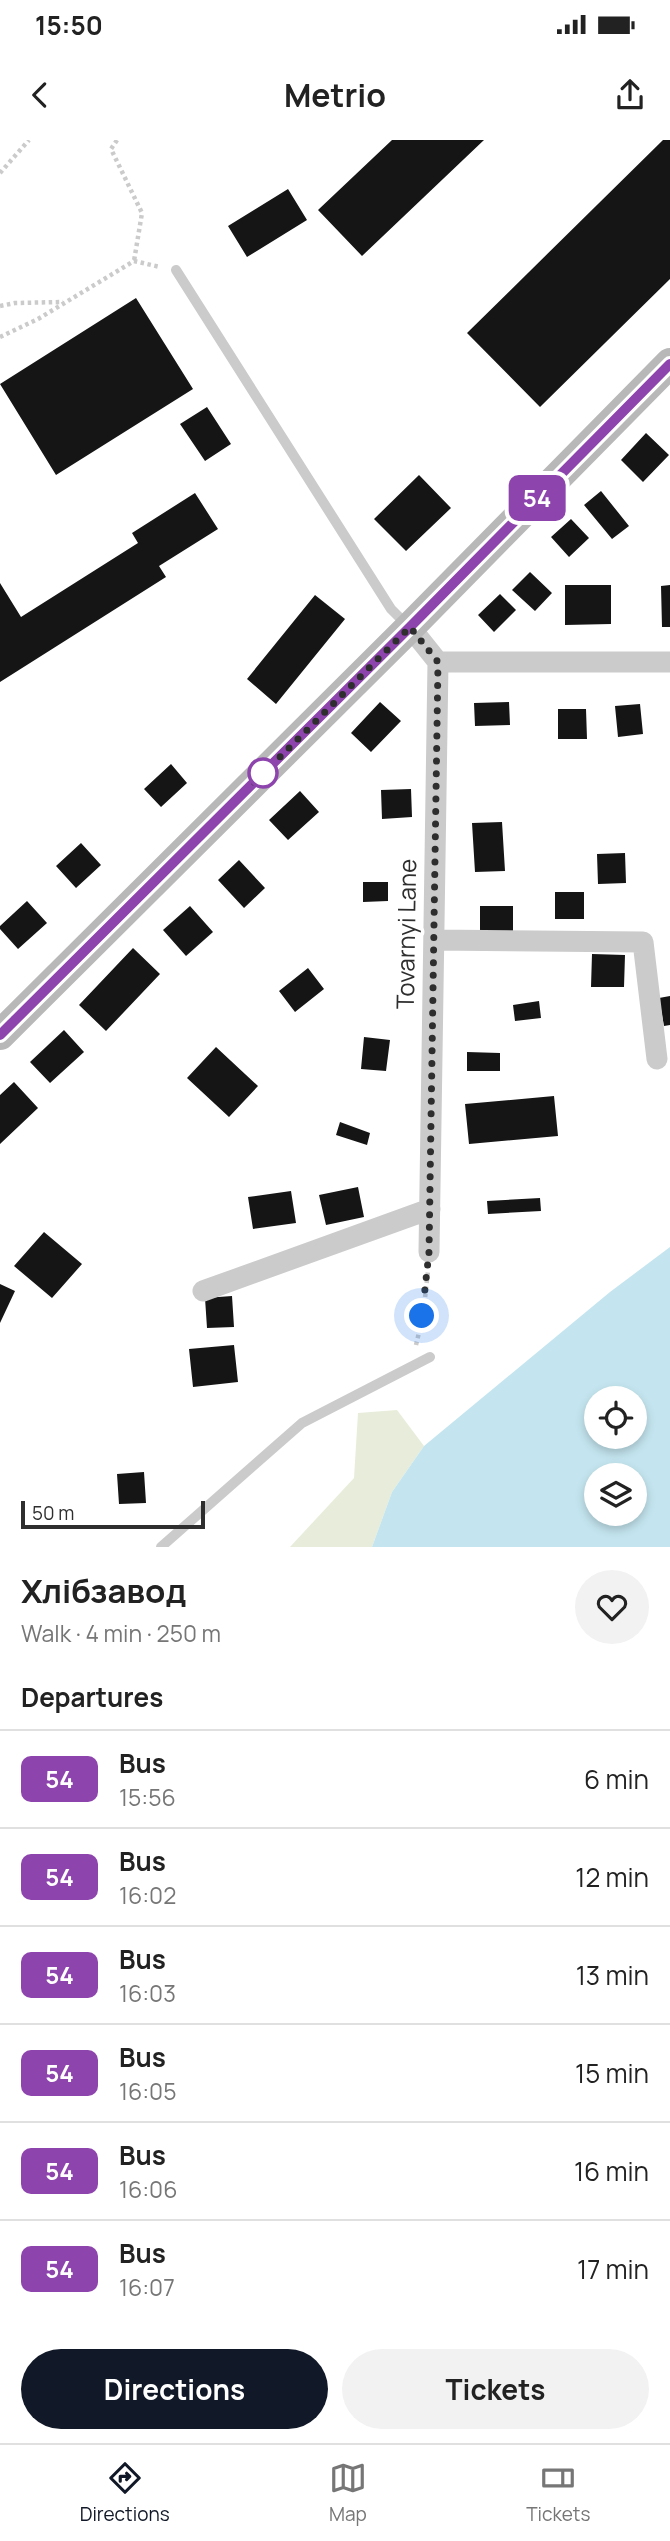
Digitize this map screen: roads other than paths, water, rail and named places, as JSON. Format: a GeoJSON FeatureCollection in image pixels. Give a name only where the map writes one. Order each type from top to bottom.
{"type":"FeatureCollection","features":[{"type":"Feature","properties":{"kind":"main road"},"geometry":{"type":"LineString","coordinates":[[0,1035],[410,627],[670,363]]}},
{"type":"Feature","properties":{"kind":"street"},"geometry":{"type":"LineString","coordinates":[[410,627],[438,662],[670,662]]}},
{"type":"Feature","properties":{"kind":"street","name":"Tovarnyi Lane"},"geometry":{"type":"LineString","coordinates":[[429,1252],[438,662]]}},
{"type":"Feature","properties":{"kind":"street"},"geometry":{"type":"LineString","coordinates":[[434,940],[643,942],[657,1059]]}},
{"type":"Feature","properties":{"kind":"street"},"geometry":{"type":"LineString","coordinates":[[203,1291],[430,1209]]}},
{"type":"Feature","properties":{"kind":"lane"},"geometry":{"type":"LineString","coordinates":[[176,270],[391,609],[410,627]]}},
{"type":"Feature","properties":{"kind":"lane"},"geometry":{"type":"LineString","coordinates":[[161,1547],[302,1423],[430,1357]]}},
{"type":"Feature","properties":{"kind":"water"},"geometry":{"type":"Polygon","coordinates":[[[670,1247],[670,1547],[372,1547],[392,1492],[424,1446],[610,1292],[670,1247]]]}}]}
